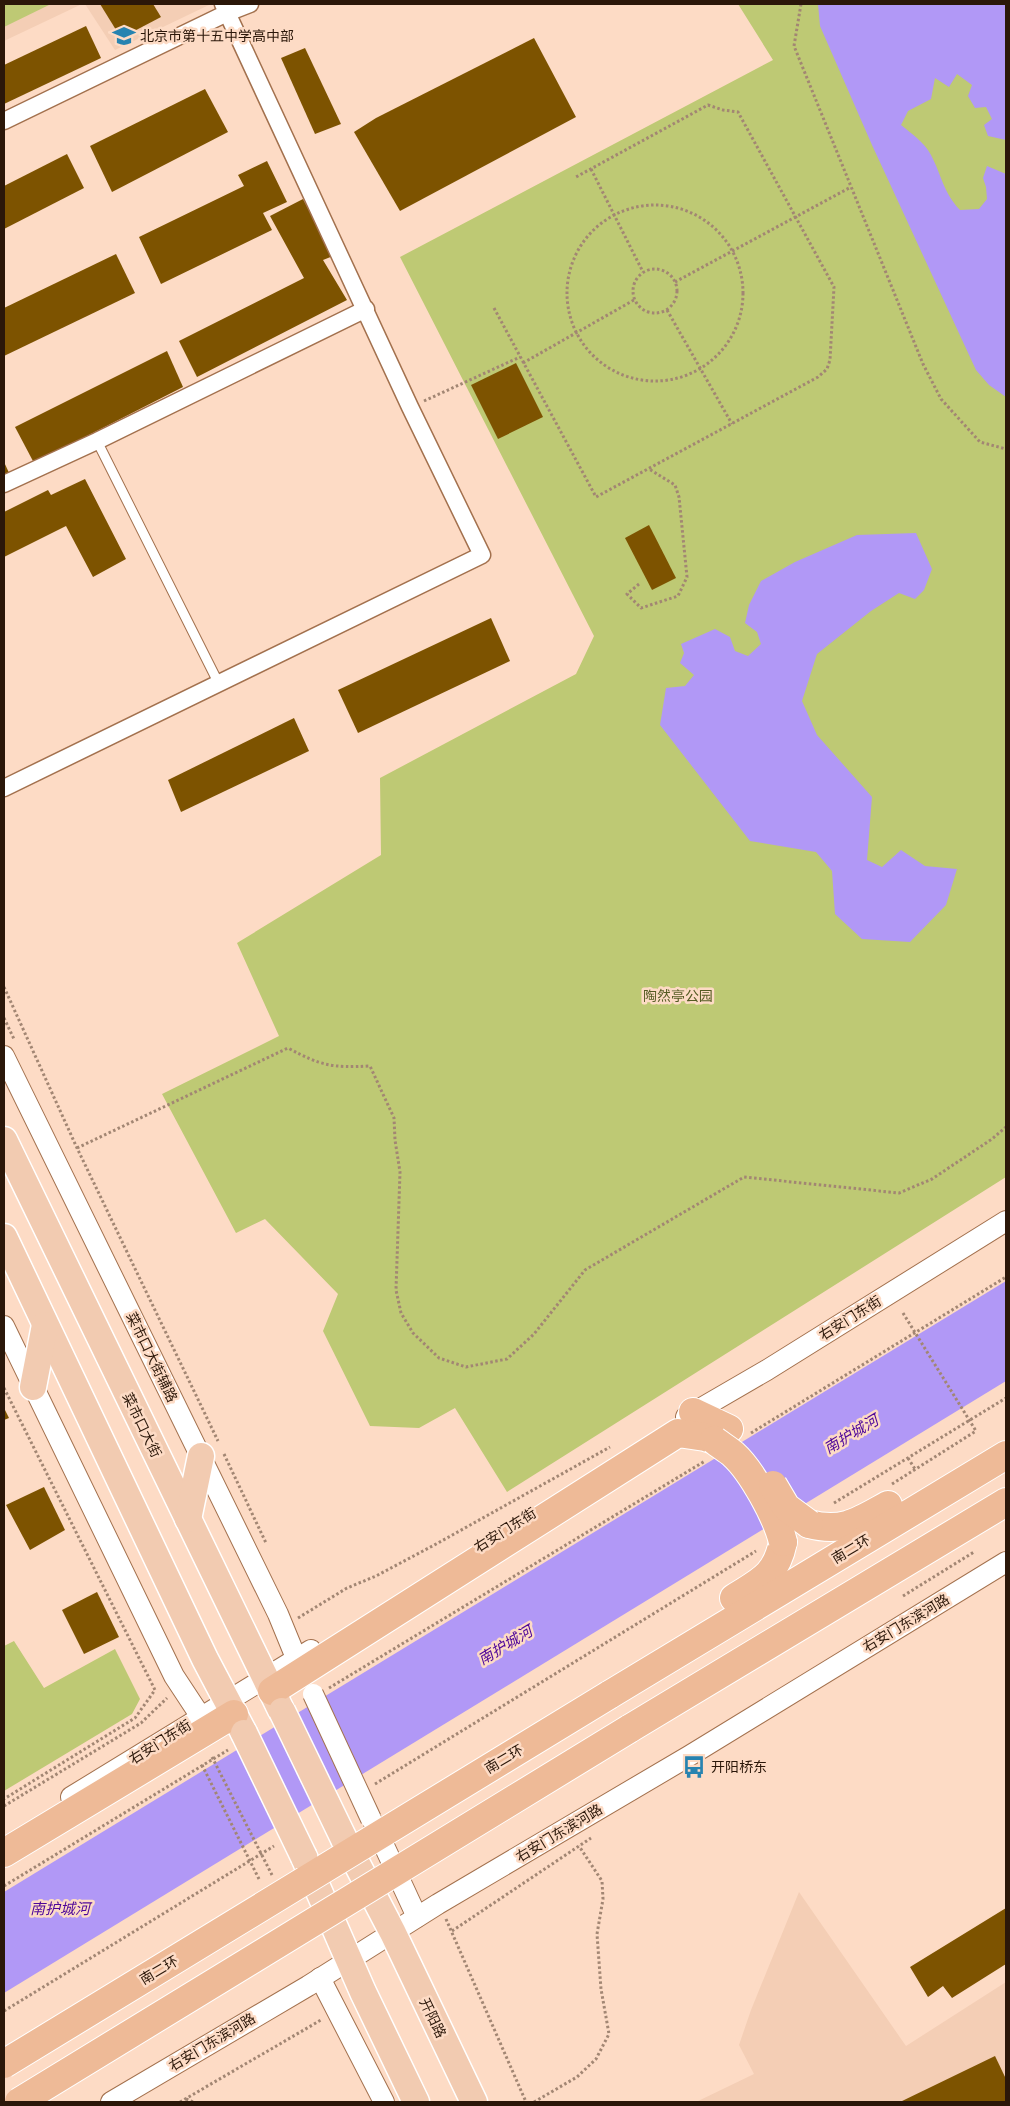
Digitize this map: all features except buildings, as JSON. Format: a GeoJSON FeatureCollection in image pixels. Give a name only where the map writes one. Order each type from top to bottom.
{"type":"FeatureCollection","features":[{"type":"Feature","properties":{"kind":"highway"},"geometry":{"type":"LineString","coordinates":[[657,1666],[677,1634],[766,1577],[779,1560],[772,1545],[779,1524],[750,1476],[734,1455],[724,1442],[693,1412]]}},
{"type":"Feature","properties":{"kind":"highway"},"geometry":{"type":"LineString","coordinates":[[273,1693],[308,1680],[456,1573],[678,1433],[724,1442],[753,1453],[786,1507],[809,1524],[838,1528],[856,1523],[963,1462],[1006,1450]]}},
{"type":"Feature","properties":{"kind":"highway","name":"南二环"},"geometry":{"type":"LineString","coordinates":[[4,2064],[1006,1455]]}},
{"type":"Feature","properties":{"kind":"highway"},"geometry":{"type":"LineString","coordinates":[[19,2102],[629,1729],[1006,1502]]}},
{"type":"Feature","properties":{"kind":"highway"},"geometry":{"type":"LineString","coordinates":[[4,1853],[234,1724]]}},
{"type":"Feature","properties":{"kind":"main road","name":"菜市口大街"},"geometry":{"type":"LineString","coordinates":[[4,1140],[344,1839]]}},
{"type":"Feature","properties":{"kind":"main road"},"geometry":{"type":"LineString","coordinates":[[4,1237],[205,1659],[234,1724],[304,1857],[349,1961],[416,2102]]}},
{"type":"Feature","properties":{"kind":"main road"},"geometry":{"type":"LineString","coordinates":[[33,1387],[45,1325]]}},
{"type":"Feature","properties":{"kind":"main road"},"geometry":{"type":"LineString","coordinates":[[188,1519],[214,1450]]}},
{"type":"Feature","properties":{"kind":"main road","name":"开阳路"},"geometry":{"type":"LineString","coordinates":[[344,1839],[393,1933],[474,2102]]}},
{"type":"Feature","properties":{"kind":"street"},"geometry":{"type":"LineString","coordinates":[[4,121],[225,8],[250,4]]}},
{"type":"Feature","properties":{"kind":"street"},"geometry":{"type":"LineString","coordinates":[[4,788],[218,682],[482,555],[410,407],[225,8]]}},
{"type":"Feature","properties":{"kind":"street"},"geometry":{"type":"LineString","coordinates":[[4,484],[97,441],[366,309]]}},
{"type":"Feature","properties":{"kind":"street","name":"菜市口大街辅路"},"geometry":{"type":"LineString","coordinates":[[4,1056],[214,1450],[278,1614],[417,1917]]}},
{"type":"Feature","properties":{"kind":"street","name":"右安门东街"},"geometry":{"type":"LineString","coordinates":[[308,1680],[693,1412],[768,1370],[1006,1221]]}},
{"type":"Feature","properties":{"kind":"street"},"geometry":{"type":"LineString","coordinates":[[4,1326],[174,1676],[201,1717]]}},
{"type":"Feature","properties":{"kind":"street","name":"右安门东滨河路"},"geometry":{"type":"LineString","coordinates":[[111,2102],[349,1961],[417,1917],[689,1756],[1006,1562]]}},
{"type":"Feature","properties":{"kind":"street","name":"右安门东街"},"geometry":{"type":"LineString","coordinates":[[4,1838],[201,1717],[234,1724],[273,1693]]}},
{"type":"Feature","properties":{"kind":"street"},"geometry":{"type":"LineString","coordinates":[[320,1978],[384,2102]]}},
{"type":"Feature","properties":{"kind":"lane"},"geometry":{"type":"LineString","coordinates":[[97,441],[218,682]]}},
{"type":"Feature","properties":{"kind":"path"},"geometry":{"type":"LineString","coordinates":[[801,4],[794,46],[922,364],[940,399],[980,442],[1006,449]]}},
{"type":"Feature","properties":{"kind":"path"},"geometry":{"type":"LineString","coordinates":[[494,308],[596,497],[818,377],[827,369],[830,360],[834,287],[738,112],[708,105],[576,177]]}},
{"type":"Feature","properties":{"kind":"path"},"geometry":{"type":"LineString","coordinates":[[591,169],[643,272]]}},
{"type":"Feature","properties":{"kind":"path"},"geometry":{"type":"LineString","coordinates":[[675,282],[851,187]]}},
{"type":"Feature","properties":{"kind":"path"},"geometry":{"type":"LineString","coordinates":[[660,205],[680,208],[693,213],[716,228],[733,251],[740,268],[743,287],[742,306],[737,325],[728,342],[715,357],[699,369],[675,378],[662,380],[636,379],[624,375],[601,362],[583,344],[576,333],[568,309],[567,284],[569,272],[576,255],[586,239],[604,221],[614,215],[640,206],[660,205]]}},
{"type":"Feature","properties":{"kind":"path"},"geometry":{"type":"LineString","coordinates":[[662,270],[672,276],[675,282],[677,288],[675,300],[667,310],[652,313],[645,311],[634,300],[633,288],[638,276],[643,272],[662,270]]}},
{"type":"Feature","properties":{"kind":"path"},"geometry":{"type":"LineString","coordinates":[[523,363],[634,300]]}},
{"type":"Feature","properties":{"kind":"path"},"geometry":{"type":"LineString","coordinates":[[667,310],[732,424]]}},
{"type":"Feature","properties":{"kind":"path"},"geometry":{"type":"LineString","coordinates":[[410,407],[520,357]]}},
{"type":"Feature","properties":{"kind":"path"},"geometry":{"type":"LineString","coordinates":[[639,584],[627,594],[641,608],[678,596],[687,577],[679,497],[675,485],[648,469]]}},
{"type":"Feature","properties":{"kind":"path"},"geometry":{"type":"LineString","coordinates":[[4,987],[214,1450],[270,1550]]}},
{"type":"Feature","properties":{"kind":"path"},"geometry":{"type":"LineString","coordinates":[[77,1148],[288,1048],[311,1060],[338,1068],[370,1066],[394,1118],[400,1172],[396,1290],[401,1314],[413,1332],[439,1358],[466,1367],[507,1359],[534,1334],[585,1270],[744,1177],[899,1192],[932,1179],[1006,1127]]}},
{"type":"Feature","properties":{"kind":"path"},"geometry":{"type":"LineString","coordinates":[[308,1680],[724,1442],[1006,1277]]}},
{"type":"Feature","properties":{"kind":"path"},"geometry":{"type":"LineString","coordinates":[[895,1482],[976,1432],[903,1313]]}},
{"type":"Feature","properties":{"kind":"path"},"geometry":{"type":"LineString","coordinates":[[4,1388],[155,1690],[135,1718],[4,1799]]}},
{"type":"Feature","properties":{"kind":"path"},"geometry":{"type":"LineString","coordinates":[[829,1506],[1006,1398]]}},
{"type":"Feature","properties":{"kind":"path"},"geometry":{"type":"LineString","coordinates":[[292,1621],[347,1588],[376,1576],[438,1543],[618,1442]]}},
{"type":"Feature","properties":{"kind":"path"},"geometry":{"type":"LineString","coordinates":[[908,1458],[915,1469]]}},
{"type":"Feature","properties":{"kind":"path"},"geometry":{"type":"LineString","coordinates":[[367,1789],[772,1545]]}},
{"type":"Feature","properties":{"kind":"path"},"geometry":{"type":"LineString","coordinates":[[903,1596],[974,1552]]}},
{"type":"Feature","properties":{"kind":"path"},"geometry":{"type":"LineString","coordinates":[[4,1806],[141,1723],[172,1693]]}},
{"type":"Feature","properties":{"kind":"path"},"geometry":{"type":"LineString","coordinates":[[4,1886],[234,1724]]}},
{"type":"Feature","properties":{"kind":"path"},"geometry":{"type":"LineString","coordinates":[[212,1757],[272,1876]]}},
{"type":"Feature","properties":{"kind":"path"},"geometry":{"type":"LineString","coordinates":[[202,1765],[261,1882]]}},
{"type":"Feature","properties":{"kind":"path"},"geometry":{"type":"LineString","coordinates":[[4,2011],[282,1841]]}},
{"type":"Feature","properties":{"kind":"path"},"geometry":{"type":"LineString","coordinates":[[534,2102],[577,2076],[596,2059],[609,2034],[601,1989],[597,1934],[603,1899],[602,1881],[579,1846]]}},
{"type":"Feature","properties":{"kind":"path"},"geometry":{"type":"LineString","coordinates":[[452,1931],[526,2102]]}},
{"type":"Feature","properties":{"kind":"path"},"geometry":{"type":"LineString","coordinates":[[180,2102],[324,2018]]}},
{"type":"Feature","properties":{"kind":"path"},"geometry":{"type":"LineString","coordinates":[[186,2098],[193,2102]]}},
{"type":"Feature","properties":{"kind":"shaded area"},"geometry":{"type":"Polygon","coordinates":[[[4,4],[82,4],[4,41],[4,4]]]}},
{"type":"Feature","properties":{"kind":"shaded area","name":"北京市第十五中学高中部"},"geometry":{"type":"Polygon","coordinates":[[[85,4],[211,4],[115,50],[85,4]]]}},
{"type":"Feature","properties":{"kind":"shaded area"},"geometry":{"type":"Polygon","coordinates":[[[799,1892],[906,2046],[1006,1982],[1006,2102],[696,2102],[754,2074],[739,2045],[751,2010],[799,1892]]]}},
{"type":"Feature","properties":{"kind":"green space"},"geometry":{"type":"Polygon","coordinates":[[[4,4],[51,4],[4,27],[4,4]]]}},
{"type":"Feature","properties":{"kind":"green space","name":"陶然亭公园"},"geometry":{"type":"Polygon","coordinates":[[[738,4],[1006,4],[1006,1177],[507,1492],[455,1408],[419,1428],[370,1426],[323,1331],[338,1294],[265,1219],[236,1233],[162,1094],[279,1036],[237,943],[381,855],[380,778],[576,674],[594,636],[400,257],[773,60],[738,4]]]}},
{"type":"Feature","properties":{"kind":"green space"},"geometry":{"type":"Polygon","coordinates":[[[14,1641],[44,1688],[115,1649],[140,1699],[132,1714],[4,1791],[4,1646],[14,1641]]]}},
{"type":"Feature","properties":{"kind":"water"},"geometry":{"type":"Polygon","coordinates":[[[818,4],[1006,4],[1006,140],[988,136],[984,125],[992,119],[986,107],[975,108],[968,96],[972,85],[957,74],[949,87],[935,78],[931,99],[908,111],[901,125],[918,138],[928,150],[946,190],[960,210],[979,209],[987,199],[983,178],[987,166],[1006,174],[1006,397],[989,385],[976,370],[872,145],[820,26],[818,4]]]}},
{"type":"Feature","properties":{"kind":"water"},"geometry":{"type":"Polygon","coordinates":[[[916,533],[932,569],[924,590],[915,599],[899,593],[871,611],[817,654],[802,701],[817,735],[872,797],[867,860],[882,867],[901,850],[925,866],[957,869],[946,905],[910,942],[862,939],[835,914],[832,871],[816,852],[750,841],[660,725],[666,688],[685,686],[694,675],[680,663],[684,653],[681,644],[715,629],[730,637],[735,651],[748,656],[761,644],[757,632],[745,623],[749,605],[761,581],[795,562],[857,535],[916,533]]]}},
{"type":"Feature","properties":{"kind":"water","name":"南护城河"},"geometry":{"type":"Polygon","coordinates":[[[1006,1281],[1006,1381],[4,1993],[4,1892],[1006,1281]]]}},
{"type":"Feature","properties":{"kind":"place","name":"北京市第十五中学高中部"},"geometry":{"type":"Point","coordinates":[124,36]}},
{"type":"Feature","properties":{"kind":"place","name":"开阳桥东"},"geometry":{"type":"Point","coordinates":[694,1767]}}]}
